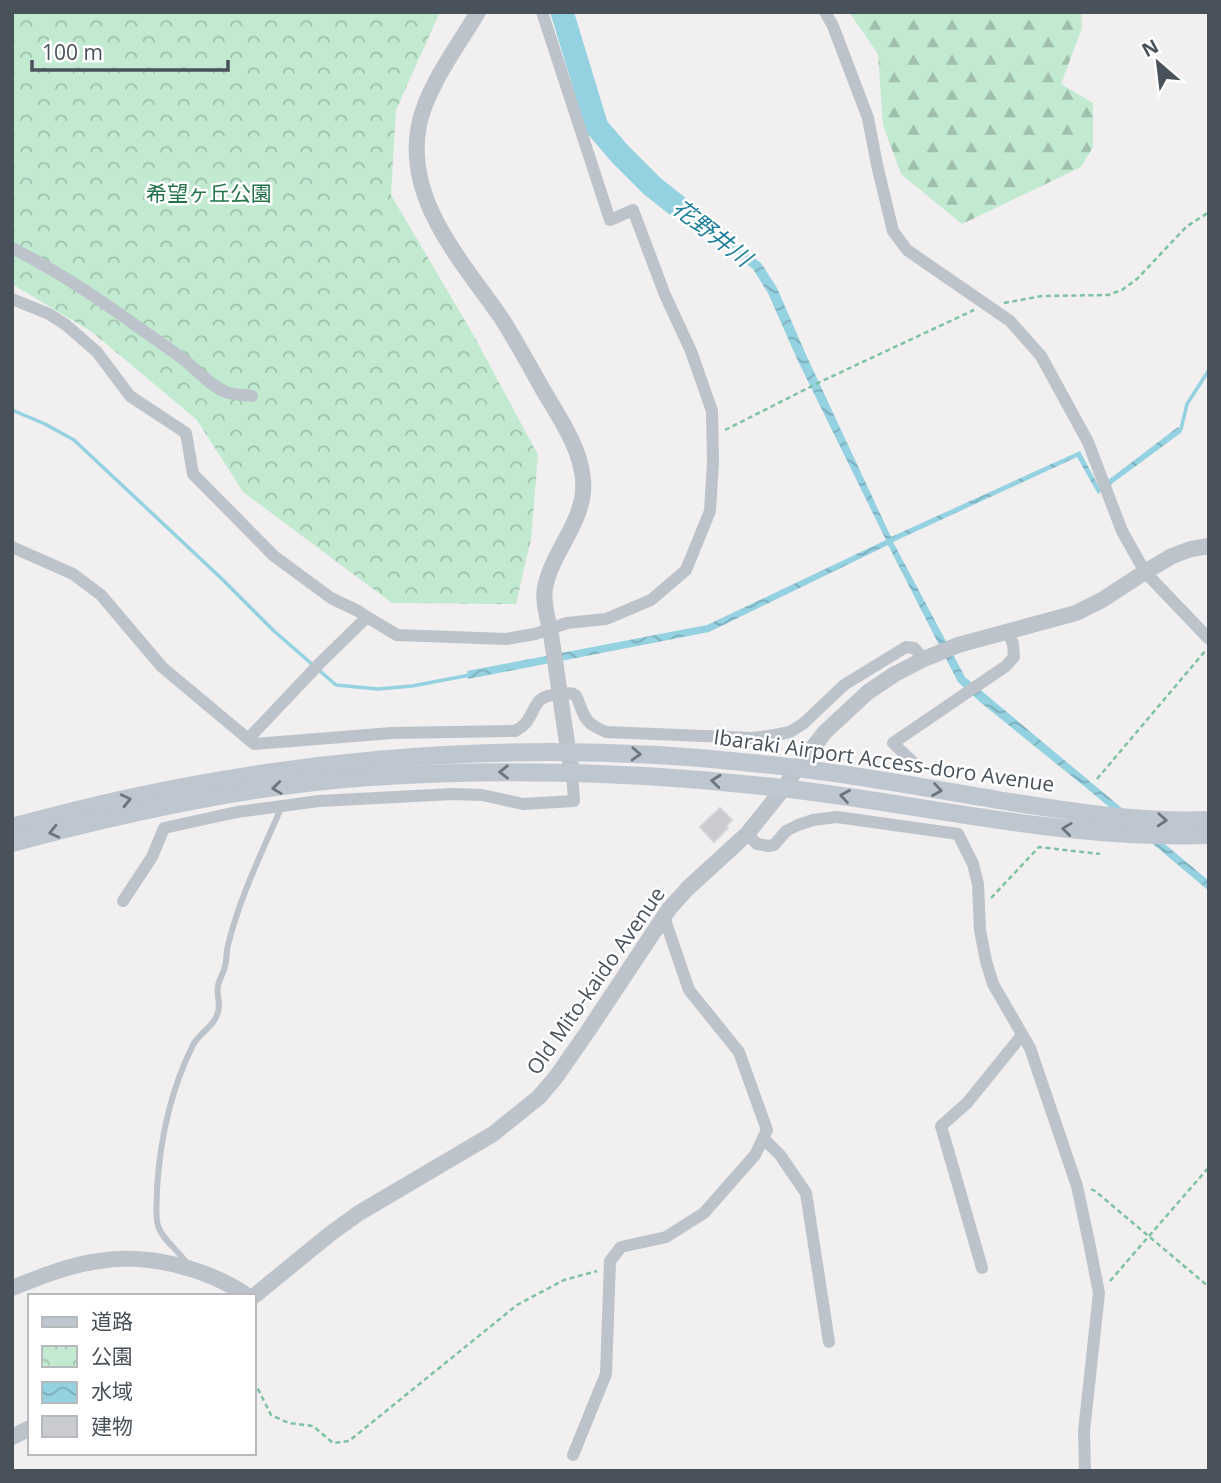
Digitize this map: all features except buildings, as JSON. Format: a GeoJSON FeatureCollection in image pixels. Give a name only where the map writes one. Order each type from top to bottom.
{"type":"FeatureCollection","features":[{"type":"Feature","properties":{"kind":"main road","name":"Ibaraki Airport Access-doro Avenue"},"geometry":{"type":"LineString","coordinates":[[12,827],[150,794],[260,774],[468,753],[568,751],[705,758],[835,773],[1105,816],[1209,820]]}},
{"type":"Feature","properties":{"kind":"main road","name":"Ibaraki Airport Access-doro Avenue"},"geometry":{"type":"LineString","coordinates":[[12,843],[154,809],[264,789],[368,777],[572,772],[678,777],[784,788],[977,818],[1081,830],[1125,834],[1209,835]]}},
{"type":"Feature","properties":{"kind":"street"},"geometry":{"type":"LineString","coordinates":[[123,901],[152,858],[164,828],[237,812],[318,802],[453,794],[482,795],[523,804],[575,801],[545,591],[555,558],[575,523],[582,501],[583,479],[578,457],[567,432],[504,323],[436,223],[425,195],[416,149],[419,123],[427,100],[478,12]]}},
{"type":"Feature","properties":{"kind":"street"},"geometry":{"type":"LineString","coordinates":[[12,299],[49,314],[66,325],[97,352],[130,396],[186,433],[193,474],[274,556],[331,598],[397,635],[506,639],[535,634],[567,623],[606,619],[650,600],[686,570],[710,511],[712,411],[691,351],[665,295],[633,210],[610,220],[542,12]]}},
{"type":"Feature","properties":{"kind":"street"},"geometry":{"type":"LineString","coordinates":[[825,12],[833,26],[868,118],[893,231],[907,250],[1010,321],[1041,356],[1088,442],[1122,531],[1145,572],[1209,639]]}},
{"type":"Feature","properties":{"kind":"street"},"geometry":{"type":"LineString","coordinates":[[12,248],[46,265],[88,293],[185,360],[217,387],[228,393],[252,396]]}},
{"type":"Feature","properties":{"kind":"street","name":"Old Mito-kaido Avenue"},"geometry":{"type":"LineString","coordinates":[[256,1294],[359,1213],[492,1134],[539,1097],[588,1031],[664,917],[688,888],[747,834],[825,732],[868,692],[895,674],[958,645],[1076,613],[1172,556],[1209,546]]}},
{"type":"Feature","properties":{"kind":"street"},"geometry":{"type":"LineString","coordinates":[[12,547],[73,574],[101,595],[162,667],[254,744],[392,733],[515,731],[528,721],[541,698],[572,693],[577,696],[584,716],[590,723],[606,732],[752,738],[775,736],[790,732],[804,723],[844,685],[906,647],[930,656]]}},
{"type":"Feature","properties":{"kind":"street"},"geometry":{"type":"LineString","coordinates":[[248,739],[367,617]]}},
{"type":"Feature","properties":{"kind":"street"},"geometry":{"type":"LineString","coordinates":[[917,766],[893,743],[1006,666],[1014,657],[1008,632]]}},
{"type":"Feature","properties":{"kind":"street"},"geometry":{"type":"LineString","coordinates":[[747,834],[757,844],[774,845],[786,831],[798,825],[837,817],[958,834],[973,864],[978,884],[980,930],[993,984],[1030,1048],[1077,1186],[1099,1293],[1084,1431],[1085,1471]]}},
{"type":"Feature","properties":{"kind":"street"},"geometry":{"type":"LineString","coordinates":[[573,1455],[606,1374],[610,1261],[621,1247],[666,1237],[704,1213],[755,1154],[767,1130],[739,1052],[689,990],[664,917]]}},
{"type":"Feature","properties":{"kind":"street"},"geometry":{"type":"LineString","coordinates":[[982,1268],[941,1126],[967,1103],[1022,1035]]}},
{"type":"Feature","properties":{"kind":"street"},"geometry":{"type":"LineString","coordinates":[[763,1138],[780,1155],[806,1194],[829,1342]]}},
{"type":"Feature","properties":{"kind":"street"},"geometry":{"type":"LineString","coordinates":[[12,1288],[99,1261],[123,1259],[178,1266],[232,1285],[245,1294]]}},
{"type":"Feature","properties":{"kind":"street"},"geometry":{"type":"LineString","coordinates":[[12,1437],[28,1429]]}},
{"type":"Feature","properties":{"kind":"lane"},"geometry":{"type":"LineString","coordinates":[[189,1270],[186,1261],[158,1226],[156,1206],[159,1161],[165,1128],[181,1074],[194,1044],[201,1033],[216,1020],[219,1009],[218,986],[226,966],[227,949],[241,900],[282,806]]}},
{"type":"Feature","properties":{"kind":"path"},"geometry":{"type":"LineString","coordinates":[[712,436],[809,387],[987,304],[1042,296],[1108,295],[1122,290],[1137,279],[1186,227],[1209,212]]}},
{"type":"Feature","properties":{"kind":"path"},"geometry":{"type":"LineString","coordinates":[[1097,779],[1209,647]]}},
{"type":"Feature","properties":{"kind":"path"},"geometry":{"type":"LineString","coordinates":[[979,911],[1039,847],[1100,854]]}},
{"type":"Feature","properties":{"kind":"path"},"geometry":{"type":"LineString","coordinates":[[1099,1293],[1209,1167]]}},
{"type":"Feature","properties":{"kind":"path"},"geometry":{"type":"LineString","coordinates":[[1077,1186],[1096,1191],[1209,1287]]}},
{"type":"Feature","properties":{"kind":"path"},"geometry":{"type":"LineString","coordinates":[[256,1385],[271,1415],[289,1423],[313,1426],[334,1443],[349,1441],[517,1305],[564,1280],[609,1268]]}},
{"type":"Feature","properties":{"kind":"green space","name":"希望ヶ丘公園"},"geometry":{"type":"Polygon","coordinates":[[[12,12],[440,12],[396,110],[391,195],[474,336],[538,455],[531,539],[516,604],[392,603],[243,492],[197,420],[92,332],[12,284],[12,12]]]}},
{"type":"Feature","properties":{"kind":"green space"},"geometry":{"type":"Polygon","coordinates":[[[849,12],[1081,12],[1082,28],[1061,84],[1093,103],[1093,147],[1081,167],[962,224],[901,174],[883,125],[878,54],[849,12]]]}},
{"type":"Feature","properties":{"kind":"water"},"geometry":{"type":"Polygon","coordinates":[[[656,183],[761,263],[777,288],[891,537],[1080,451],[1099,487],[1178,427],[1182,432],[1098,494],[1077,457],[893,542],[965,677],[1209,881],[1209,891],[958,682],[888,545],[709,632],[468,679],[467,671],[707,625],[886,540],[798,361],[768,293],[753,269],[650,190],[656,183]]]}},
{"type":"Feature","properties":{"kind":"waterway","name":"花野井川"},"geometry":{"type":"LineString","coordinates":[[562,12],[597,127],[652,186],[676,205]]}},
{"type":"Feature","properties":{"kind":"waterway"},"geometry":{"type":"LineString","coordinates":[[1179,430],[1187,404],[1209,370]]}},
{"type":"Feature","properties":{"kind":"waterway"},"geometry":{"type":"LineString","coordinates":[[12,410],[74,440],[274,631],[336,685],[378,689],[412,686],[470,675]]}}]}
